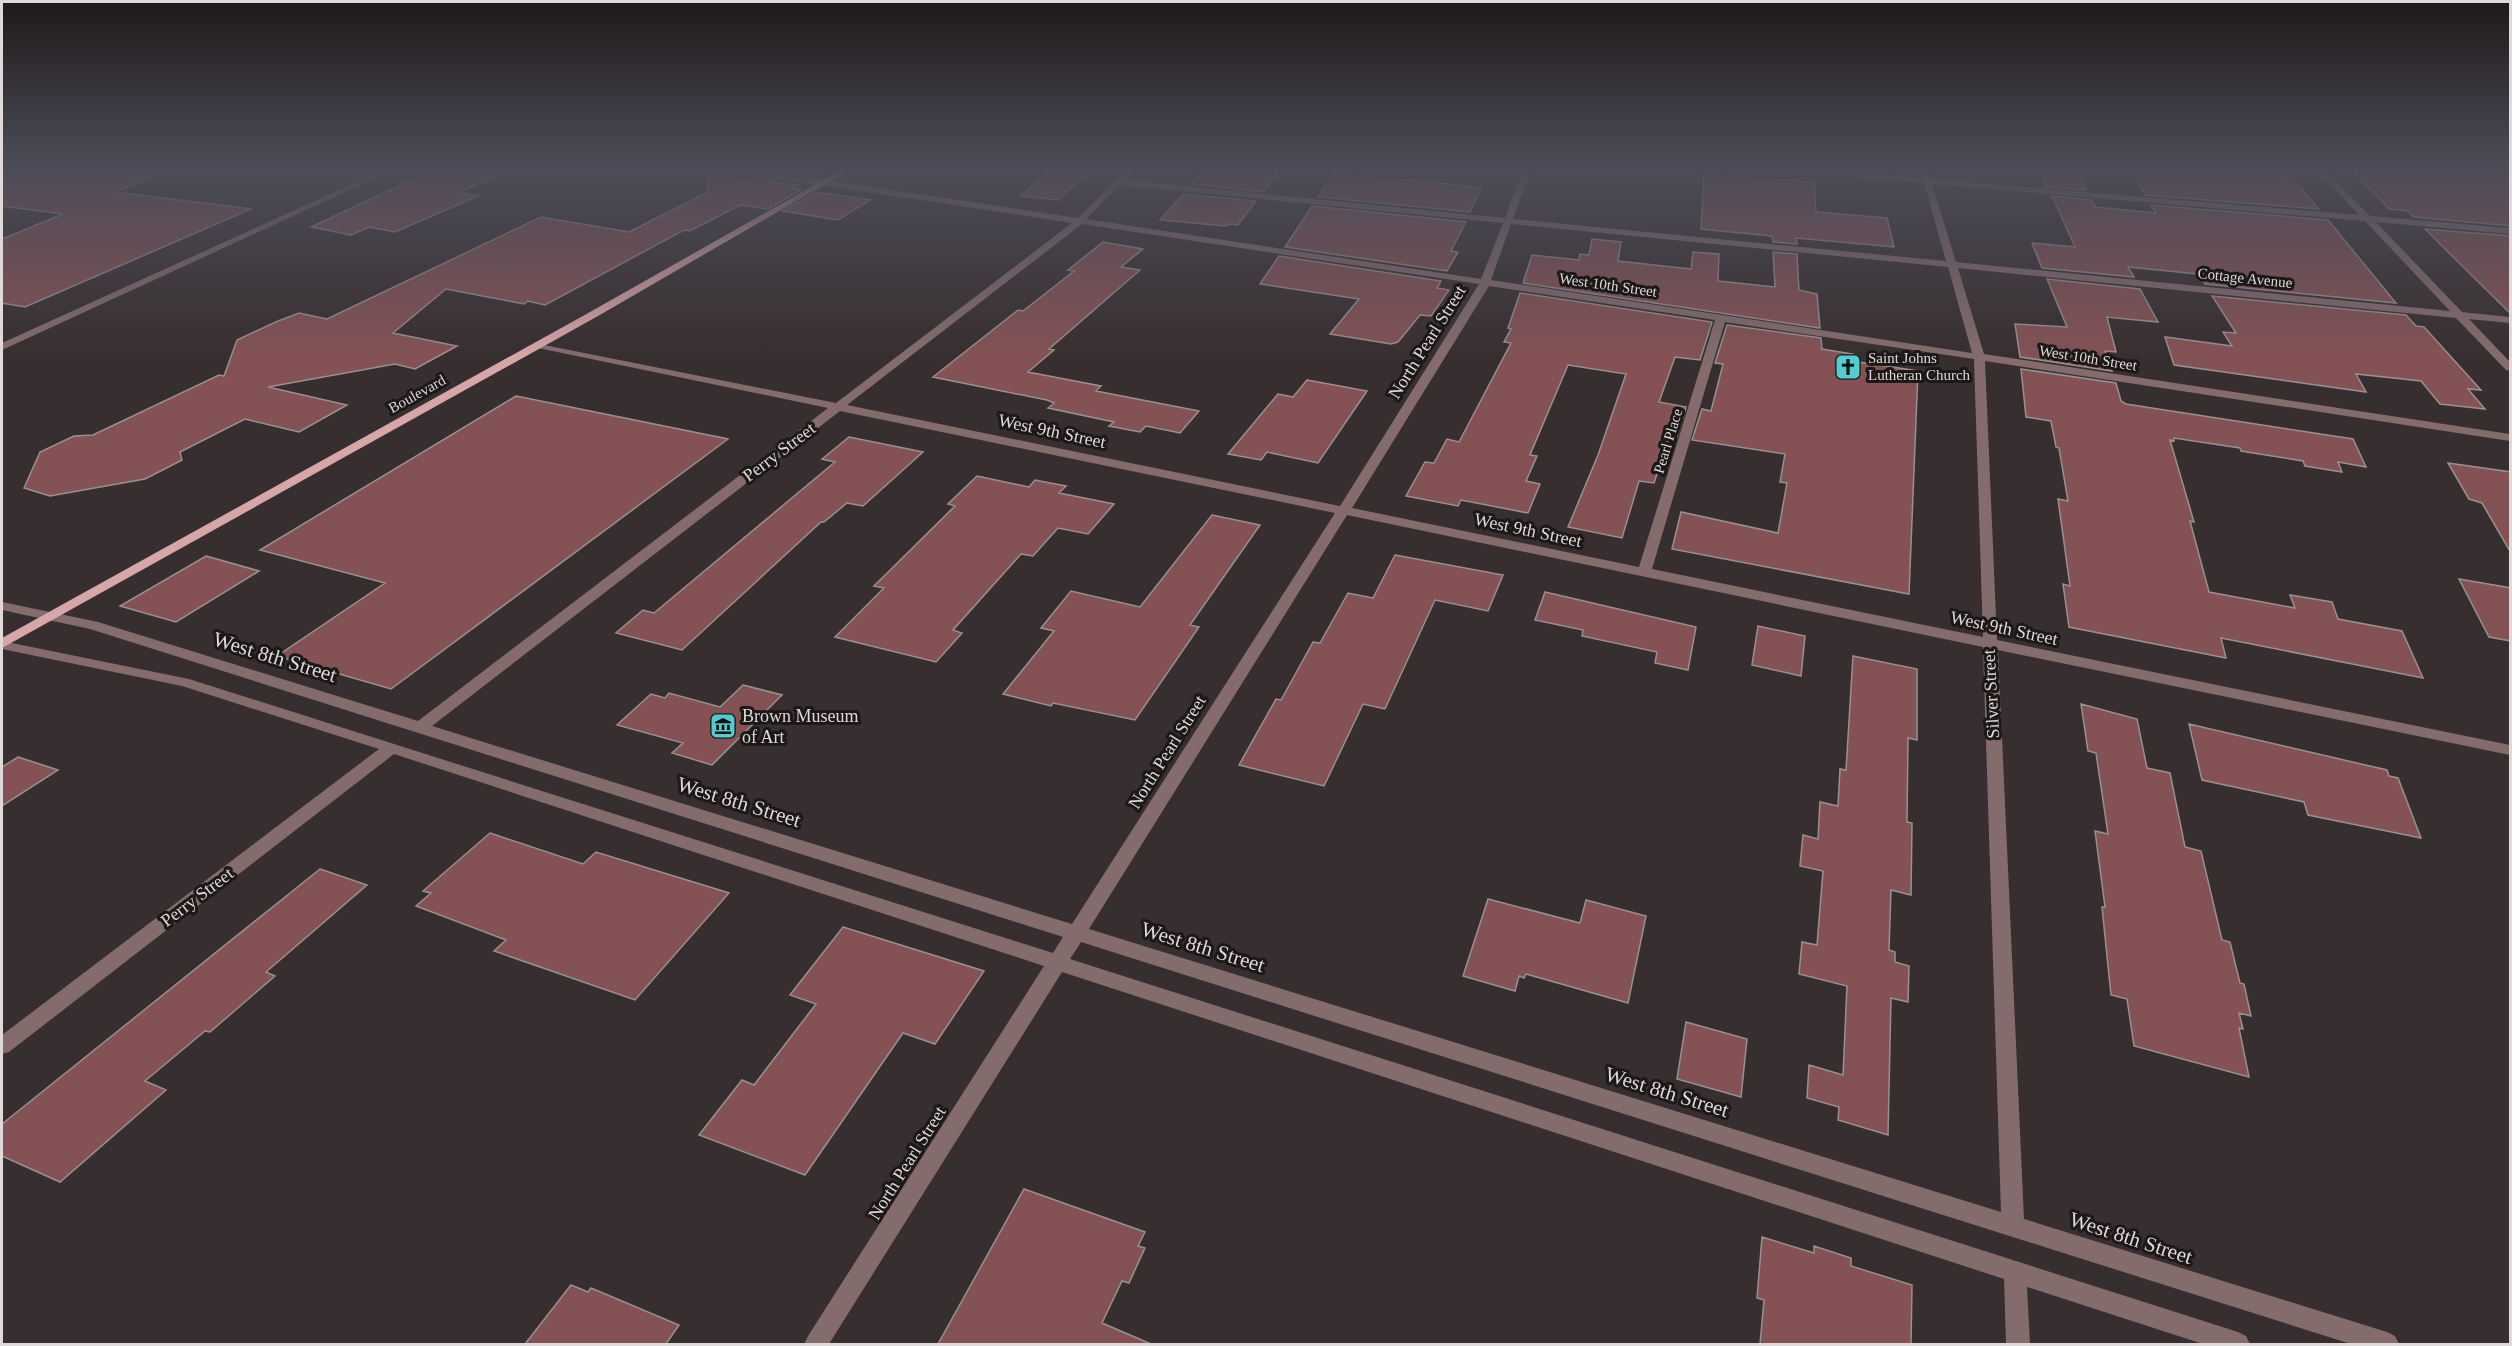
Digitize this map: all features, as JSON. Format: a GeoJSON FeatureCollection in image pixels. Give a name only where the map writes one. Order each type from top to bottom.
{"type":"FeatureCollection","features":[{"type":"Feature","properties":{"kind":"main road","name":"Boulevard"},"geometry":{"type":"LineString","coordinates":[[2,644],[738,233]]}},
{"type":"Feature","properties":{"kind":"street"},"geometry":{"type":"LineString","coordinates":[[2,347],[252,233]]}},
{"type":"Feature","properties":{"kind":"street","name":"Perry Street"},"geometry":{"type":"LineString","coordinates":[[420,727],[1063,233]]}},
{"type":"Feature","properties":{"kind":"street","name":"West 10th Street"},"geometry":{"type":"LineString","coordinates":[[1163,233],[2511,437]]}},
{"type":"Feature","properties":{"kind":"street","name":"North Pearl Street"},"geometry":{"type":"LineString","coordinates":[[816,1344],[1487,283],[1504,233]]}},
{"type":"Feature","properties":{"kind":"street","name":"Cottage Avenue"},"geometry":{"type":"LineString","coordinates":[[1620,233],[2511,320]]}},
{"type":"Feature","properties":{"kind":"street","name":"Silver Street"},"geometry":{"type":"LineString","coordinates":[[1942,233],[1979,357],[2013,1225]]}},
{"type":"Feature","properties":{"kind":"street"},"geometry":{"type":"LineString","coordinates":[[2381,233],[2511,368]]}},
{"type":"Feature","properties":{"kind":"street","name":"Pearl Place"},"geometry":{"type":"LineString","coordinates":[[1644,572],[1721,318]]}},
{"type":"Feature","properties":{"kind":"street","name":"West 9th Street"},"geometry":{"type":"LineString","coordinates":[[538,345],[2511,750]]}},
{"type":"Feature","properties":{"kind":"street","name":"West 8th Street"},"geometry":{"type":"LineString","coordinates":[[2,606],[93,625],[2387,1344]]}},
{"type":"Feature","properties":{"kind":"street"},"geometry":{"type":"LineString","coordinates":[[2,644],[184,682],[392,747],[2238,1344]]}},
{"type":"Feature","properties":{"kind":"street","name":"Perry Street"},"geometry":{"type":"LineString","coordinates":[[2,1047],[392,747]]}},
{"type":"Feature","properties":{"kind":"street"},"geometry":{"type":"LineString","coordinates":[[2015,1272],[2018,1344]]}},
{"type":"Feature","properties":{"kind":"building"},"geometry":{"type":"Polygon","coordinates":[[[17,233],[196,233],[25,307],[2,303],[2,239],[17,233]]]}},
{"type":"Feature","properties":{"kind":"building"},"geometry":{"type":"Polygon","coordinates":[[[508,233],[679,233],[545,305],[528,301],[524,304],[446,289],[393,333],[457,346],[415,369],[395,364],[268,387],[347,405],[299,432],[245,419],[180,452],[182,460],[145,479],[50,496],[24,488],[40,452],[74,436],[93,435],[219,375],[224,376],[237,340],[299,313],[327,319],[508,233]]]}},
{"type":"Feature","properties":{"kind":"building"},"geometry":{"type":"Polygon","coordinates":[[[1294,233],[1460,233],[1451,251],[1458,252],[1447,271],[1285,247],[1294,233]]]}},
{"type":"Feature","properties":{"kind":"building"},"geometry":{"type":"Polygon","coordinates":[[[1740,233],[1891,233],[1894,247],[1796,238],[1797,244],[1773,242],[1772,236],[1740,233]]]}},
{"type":"Feature","properties":{"kind":"building"},"geometry":{"type":"Polygon","coordinates":[[[2069,233],[2338,233],[2396,303],[2205,284],[2198,274],[2128,267],[2134,277],[2042,268],[2032,243],[2075,247],[2069,233]]]}},
{"type":"Feature","properties":{"kind":"building"},"geometry":{"type":"Polygon","coordinates":[[[2429,233],[2511,236],[2511,314],[2429,233]]]}},
{"type":"Feature","properties":{"kind":"building"},"geometry":{"type":"Polygon","coordinates":[[[1592,239],[1621,242],[1618,261],[1691,269],[1693,252],[1719,254],[1718,281],[1775,287],[1773,252],[1797,254],[1799,290],[1817,294],[1820,328],[1523,283],[1532,255],[1579,260],[1580,254],[1589,255],[1592,239]]]}},
{"type":"Feature","properties":{"kind":"building"},"geometry":{"type":"Polygon","coordinates":[[[1103,242],[1143,249],[1121,267],[1140,270],[1049,349],[1054,350],[1028,372],[1101,386],[1096,391],[1199,411],[1180,433],[1146,426],[1140,432],[1109,426],[1114,422],[1048,408],[1054,403],[1047,400],[933,377],[1018,310],[1023,311],[1074,271],[1068,270],[1103,242]]]}},
{"type":"Feature","properties":{"kind":"building"},"geometry":{"type":"Polygon","coordinates":[[[1279,256],[1441,281],[1437,288],[1449,290],[1431,316],[1420,315],[1398,342],[1391,344],[1330,334],[1359,299],[1260,284],[1279,256]]]}},
{"type":"Feature","properties":{"kind":"building"},"geometry":{"type":"Polygon","coordinates":[[[2047,279],[2140,289],[2158,322],[2107,317],[2116,352],[2105,351],[2112,371],[2020,357],[2015,324],[2067,327],[2047,279]]]}},
{"type":"Feature","properties":{"kind":"building"},"geometry":{"type":"Polygon","coordinates":[[[1520,293],[1712,322],[1700,360],[1675,357],[1659,402],[1686,407],[1677,437],[1670,436],[1654,483],[1639,481],[1622,538],[1568,527],[1598,455],[1626,374],[1568,365],[1530,455],[1537,456],[1526,481],[1540,484],[1528,513],[1461,500],[1458,506],[1406,496],[1425,462],[1434,463],[1447,439],[1459,442],[1511,343],[1504,342],[1511,329],[1508,328],[1520,293]]]}},
{"type":"Feature","properties":{"kind":"building"},"geometry":{"type":"Polygon","coordinates":[[[2212,296],[2406,315],[2416,326],[2424,327],[2481,390],[2468,389],[2485,409],[2440,404],[2421,381],[2356,374],[2366,392],[2174,365],[2165,337],[2232,346],[2223,332],[2236,333],[2212,296]]]}},
{"type":"Feature","properties":{"kind":"building"},"geometry":{"type":"Polygon","coordinates":[[[1727,325],[1821,338],[1822,349],[1853,354],[1852,361],[1918,371],[1909,594],[1672,549],[1681,512],[1778,533],[1787,483],[1780,482],[1785,454],[1692,440],[1702,409],[1711,411],[1723,364],[1715,363],[1727,325]]]}},
{"type":"Feature","properties":{"kind":"building"},"geometry":{"type":"Polygon","coordinates":[[[2021,369],[2116,383],[2121,401],[2126,404],[2353,439],[2366,467],[2338,462],[2342,472],[2305,466],[2303,461],[2241,451],[2240,448],[2174,438],[2174,441],[2170,440],[2194,522],[2190,521],[2209,592],[2295,608],[2290,595],[2332,602],[2338,619],[2402,631],[2423,678],[2221,638],[2226,658],[2069,627],[2063,584],[2070,586],[2058,499],[2068,501],[2059,448],[2056,447],[2051,421],[2026,417],[2021,369]]]}},
{"type":"Feature","properties":{"kind":"building"},"geometry":{"type":"Polygon","coordinates":[[[1307,380],[1367,391],[1318,463],[1267,452],[1261,460],[1228,454],[1278,394],[1293,397],[1307,380]]]}},
{"type":"Feature","properties":{"kind":"building"},"geometry":{"type":"Polygon","coordinates":[[[516,396],[728,439],[391,689],[277,656],[385,583],[260,550],[516,396]]]}},
{"type":"Feature","properties":{"kind":"building"},"geometry":{"type":"Polygon","coordinates":[[[849,437],[923,452],[863,506],[847,503],[821,522],[682,650],[616,633],[643,610],[654,613],[835,462],[822,459],[849,437]]]}},
{"type":"Feature","properties":{"kind":"building"},"geometry":{"type":"Polygon","coordinates":[[[2448,463],[2511,472],[2511,553],[2482,503],[2469,499],[2448,463]]]}},
{"type":"Feature","properties":{"kind":"building"},"geometry":{"type":"Polygon","coordinates":[[[977,476],[1029,487],[1035,480],[1066,486],[1059,493],[1114,504],[1088,534],[1058,528],[1033,556],[1021,554],[953,630],[962,633],[936,662],[835,637],[884,588],[874,586],[955,506],[948,504],[977,476]]]}},
{"type":"Feature","properties":{"kind":"building"},"geometry":{"type":"Polygon","coordinates":[[[1212,515],[1260,525],[1190,625],[1199,627],[1135,720],[1053,703],[1051,706],[1003,694],[1054,631],[1041,628],[1071,591],[1140,607],[1212,515]]]}},
{"type":"Feature","properties":{"kind":"building"},"geometry":{"type":"Polygon","coordinates":[[[1395,555],[1503,575],[1488,611],[1435,600],[1385,709],[1363,704],[1324,786],[1239,765],[1276,699],[1281,700],[1313,642],[1320,643],[1348,593],[1373,598],[1395,555]]]}},
{"type":"Feature","properties":{"kind":"building"},"geometry":{"type":"Polygon","coordinates":[[[206,556],[259,571],[176,622],[120,606],[206,556]]]}},
{"type":"Feature","properties":{"kind":"building"},"geometry":{"type":"Polygon","coordinates":[[[2459,579],[2511,588],[2511,641],[2489,637],[2459,579]]]}},
{"type":"Feature","properties":{"kind":"building"},"geometry":{"type":"Polygon","coordinates":[[[1545,592],[1696,627],[1688,670],[1655,663],[1657,652],[1582,636],[1583,630],[1535,620],[1545,592]]]}},
{"type":"Feature","properties":{"kind":"building"},"geometry":{"type":"Polygon","coordinates":[[[1758,626],[1805,636],[1801,676],[1752,665],[1758,626]]]}},
{"type":"Feature","properties":{"kind":"building"},"geometry":{"type":"Polygon","coordinates":[[[1853,656],[1917,669],[1917,740],[1908,738],[1907,822],[1912,823],[1911,895],[1891,890],[1889,950],[1895,952],[1895,962],[1909,966],[1908,1002],[1891,998],[1888,1135],[1838,1120],[1839,1107],[1807,1098],[1809,1065],[1843,1075],[1847,986],[1799,974],[1802,942],[1817,945],[1823,871],[1800,866],[1803,835],[1818,839],[1820,802],[1838,806],[1840,769],[1846,770],[1853,656]]]}},
{"type":"Feature","properties":{"kind":"building"},"geometry":{"type":"Polygon","coordinates":[[[743,685],[782,695],[712,765],[672,753],[683,743],[617,725],[651,694],[665,698],[669,693],[720,707],[743,685]]]}},
{"type":"Feature","properties":{"kind":"building"},"geometry":{"type":"Polygon","coordinates":[[[2081,704],[2137,719],[2147,768],[2170,773],[2185,847],[2201,851],[2222,940],[2230,942],[2240,983],[2244,984],[2251,1016],[2239,1013],[2243,1029],[2239,1028],[2249,1077],[2134,1046],[2127,999],[2111,995],[2102,907],[2105,907],[2095,831],[2108,834],[2096,753],[2088,751],[2081,704]]]}},
{"type":"Feature","properties":{"kind":"building"},"geometry":{"type":"Polygon","coordinates":[[[2189,724],[2387,770],[2389,776],[2398,778],[2421,838],[2308,815],[2304,802],[2202,780],[2189,724]]]}},
{"type":"Feature","properties":{"kind":"building"},"geometry":{"type":"Polygon","coordinates":[[[18,757],[58,770],[2,806],[2,767],[18,757]]]}},
{"type":"Feature","properties":{"kind":"building"},"geometry":{"type":"Polygon","coordinates":[[[490,833],[583,864],[596,852],[729,893],[635,1000],[494,951],[506,940],[416,906],[431,893],[423,891],[490,833]]]}},
{"type":"Feature","properties":{"kind":"building"},"geometry":{"type":"Polygon","coordinates":[[[320,869],[367,885],[266,972],[275,976],[210,1032],[205,1031],[145,1081],[166,1090],[60,1182],[2,1156],[2,1124],[320,869]]]}},
{"type":"Feature","properties":{"kind":"building"},"geometry":{"type":"Polygon","coordinates":[[[1488,899],[1580,923],[1586,900],[1646,916],[1628,1003],[1526,974],[1524,978],[1519,976],[1515,991],[1463,976],[1488,899]]]}},
{"type":"Feature","properties":{"kind":"building"},"geometry":{"type":"Polygon","coordinates":[[[843,927],[984,971],[935,1044],[903,1033],[805,1175],[699,1135],[742,1080],[754,1085],[816,1004],[790,995],[843,927]]]}},
{"type":"Feature","properties":{"kind":"building"},"geometry":{"type":"Polygon","coordinates":[[[1686,1022],[1747,1039],[1741,1097],[1677,1079],[1686,1022]]]}},
{"type":"Feature","properties":{"kind":"building"},"geometry":{"type":"Polygon","coordinates":[[[1024,1189],[1145,1232],[1138,1246],[1145,1248],[1129,1283],[1122,1281],[1102,1323],[1151,1344],[938,1344],[1024,1189]]]}},
{"type":"Feature","properties":{"kind":"building"},"geometry":{"type":"Polygon","coordinates":[[[1762,1237],[1814,1253],[1814,1246],[1851,1258],[1851,1266],[1912,1285],[1911,1344],[1760,1344],[1764,1300],[1757,1298],[1762,1237]]]}},
{"type":"Feature","properties":{"kind":"building"},"geometry":{"type":"Polygon","coordinates":[[[571,1285],[588,1292],[591,1288],[679,1325],[666,1344],[525,1344],[571,1285]]]}},
{"type":"Feature","properties":{"kind":"place","name":"Saint Johns Lutheran Church"},"geometry":{"type":"Point","coordinates":[1848,367]}},
{"type":"Feature","properties":{"kind":"place","name":"Brown Museum of Art"},"geometry":{"type":"Point","coordinates":[723,726]}}]}
